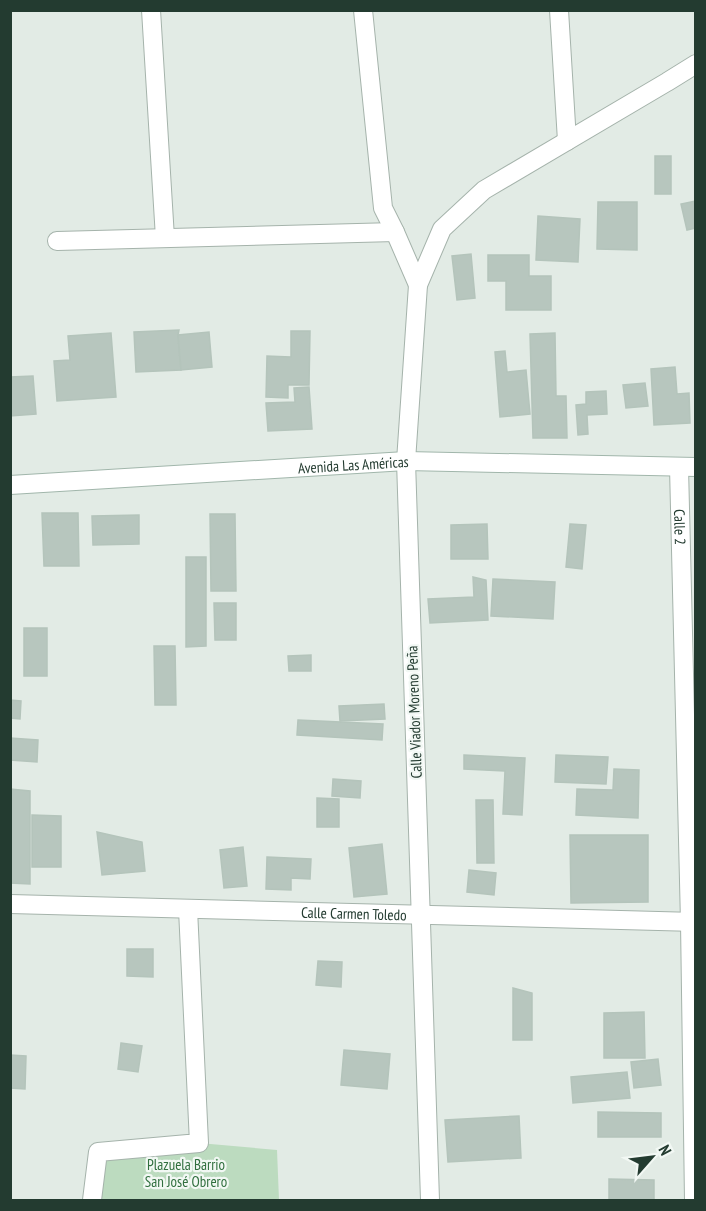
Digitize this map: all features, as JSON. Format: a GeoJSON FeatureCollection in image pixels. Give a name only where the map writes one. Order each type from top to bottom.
{"type":"FeatureCollection","features":[{"type":"Feature","properties":{"kind":"street"},"geometry":{"type":"LineString","coordinates":[[150,10],[165,238]]}},
{"type":"Feature","properties":{"kind":"street"},"geometry":{"type":"LineString","coordinates":[[363,10],[382,208],[418,285]]}},
{"type":"Feature","properties":{"kind":"street"},"geometry":{"type":"LineString","coordinates":[[559,10],[567,141],[696,64]]}},
{"type":"Feature","properties":{"kind":"street","name":"Calle Viador Moreno Peña"},"geometry":{"type":"LineString","coordinates":[[430,1200],[406,461],[418,285],[442,229],[484,190],[567,141]]}},
{"type":"Feature","properties":{"kind":"street"},"geometry":{"type":"LineString","coordinates":[[57,241],[395,232]]}},
{"type":"Feature","properties":{"kind":"street","name":"Avenida Las Américas"},"geometry":{"type":"LineString","coordinates":[[10,485],[406,461],[687,467]]}},
{"type":"Feature","properties":{"kind":"street","name":"Calle 2"},"geometry":{"type":"LineString","coordinates":[[687,467],[694,1200]]}},
{"type":"Feature","properties":{"kind":"street","name":"Calle Carmen Toledo"},"geometry":{"type":"LineString","coordinates":[[10,904],[693,922]]}},
{"type":"Feature","properties":{"kind":"street"},"geometry":{"type":"LineString","coordinates":[[92,1200],[98,1152],[199,1143],[189,909]]}},
{"type":"Feature","properties":{"kind":"green space","name":"Plazuela Barrio San José Obrero"},"geometry":{"type":"Polygon","coordinates":[[[199,1143],[277,1150],[279,1200],[97,1200],[98,1152],[199,1143]]]}},
{"type":"Feature","properties":{"kind":"building"},"geometry":{"type":"Polygon","coordinates":[[[655,156],[671,156],[671,194],[655,194],[655,156]]]}},
{"type":"Feature","properties":{"kind":"building"},"geometry":{"type":"Polygon","coordinates":[[[696,201],[696,228],[687,230],[681,204],[696,201]]]}},
{"type":"Feature","properties":{"kind":"building"},"geometry":{"type":"Polygon","coordinates":[[[598,202],[637,202],[637,250],[597,249],[598,202]]]}},
{"type":"Feature","properties":{"kind":"building"},"geometry":{"type":"Polygon","coordinates":[[[538,216],[580,219],[578,262],[536,260],[538,216]]]}},
{"type":"Feature","properties":{"kind":"building"},"geometry":{"type":"Polygon","coordinates":[[[471,254],[475,298],[457,300],[452,256],[471,254]]]}},
{"type":"Feature","properties":{"kind":"building"},"geometry":{"type":"Polygon","coordinates":[[[488,255],[529,255],[529,276],[551,276],[551,310],[506,310],[506,281],[488,281],[488,255]]]}},
{"type":"Feature","properties":{"kind":"building"},"geometry":{"type":"Polygon","coordinates":[[[179,330],[181,370],[136,372],[134,332],[179,330]]]}},
{"type":"Feature","properties":{"kind":"building"},"geometry":{"type":"Polygon","coordinates":[[[291,331],[310,331],[309,385],[288,385],[288,398],[266,397],[267,356],[291,357],[291,331]]]}},
{"type":"Feature","properties":{"kind":"building"},"geometry":{"type":"Polygon","coordinates":[[[209,332],[212,367],[181,370],[178,335],[209,332]]]}},
{"type":"Feature","properties":{"kind":"building"},"geometry":{"type":"Polygon","coordinates":[[[111,333],[116,397],[57,401],[54,361],[70,360],[68,336],[111,333]]]}},
{"type":"Feature","properties":{"kind":"building"},"geometry":{"type":"Polygon","coordinates":[[[555,333],[556,396],[566,396],[567,438],[533,438],[530,334],[555,333]]]}},
{"type":"Feature","properties":{"kind":"building"},"geometry":{"type":"Polygon","coordinates":[[[505,351],[507,372],[526,370],[530,414],[500,417],[495,352],[505,351]]]}},
{"type":"Feature","properties":{"kind":"building"},"geometry":{"type":"Polygon","coordinates":[[[675,367],[677,394],[689,393],[690,423],[654,425],[651,369],[675,367]]]}},
{"type":"Feature","properties":{"kind":"building"},"geometry":{"type":"Polygon","coordinates":[[[33,376],[36,414],[10,416],[10,377],[33,376]]]}},
{"type":"Feature","properties":{"kind":"building"},"geometry":{"type":"Polygon","coordinates":[[[645,383],[648,406],[626,408],[623,385],[645,383]]]}},
{"type":"Feature","properties":{"kind":"building"},"geometry":{"type":"Polygon","coordinates":[[[309,387],[312,429],[268,431],[266,403],[295,402],[294,388],[309,387]]]}},
{"type":"Feature","properties":{"kind":"building"},"geometry":{"type":"Polygon","coordinates":[[[606,391],[607,414],[587,415],[588,434],[578,435],[576,405],[586,404],[586,392],[606,391]]]}},
{"type":"Feature","properties":{"kind":"building"},"geometry":{"type":"Polygon","coordinates":[[[42,513],[78,513],[79,566],[44,566],[42,513]]]}},
{"type":"Feature","properties":{"kind":"building"},"geometry":{"type":"Polygon","coordinates":[[[210,514],[235,514],[236,591],[211,591],[210,514]]]}},
{"type":"Feature","properties":{"kind":"building"},"geometry":{"type":"Polygon","coordinates":[[[139,515],[139,544],[93,545],[92,516],[139,515]]]}},
{"type":"Feature","properties":{"kind":"building"},"geometry":{"type":"Polygon","coordinates":[[[487,524],[488,559],[451,559],[451,525],[487,524]]]}},
{"type":"Feature","properties":{"kind":"building"},"geometry":{"type":"Polygon","coordinates":[[[570,524],[586,525],[582,569],[566,567],[570,524]]]}},
{"type":"Feature","properties":{"kind":"building"},"geometry":{"type":"Polygon","coordinates":[[[186,557],[206,557],[206,646],[186,647],[186,557]]]}},
{"type":"Feature","properties":{"kind":"building"},"geometry":{"type":"Polygon","coordinates":[[[473,577],[486,580],[488,620],[430,623],[428,599],[474,597],[473,577]]]}},
{"type":"Feature","properties":{"kind":"building"},"geometry":{"type":"Polygon","coordinates":[[[493,579],[555,582],[553,619],[491,616],[493,579]]]}},
{"type":"Feature","properties":{"kind":"building"},"geometry":{"type":"Polygon","coordinates":[[[214,603],[236,603],[236,640],[215,640],[214,603]]]}},
{"type":"Feature","properties":{"kind":"building"},"geometry":{"type":"Polygon","coordinates":[[[24,628],[47,628],[47,676],[24,676],[24,628]]]}},
{"type":"Feature","properties":{"kind":"building"},"geometry":{"type":"Polygon","coordinates":[[[154,646],[175,646],[176,705],[155,705],[154,646]]]}},
{"type":"Feature","properties":{"kind":"building"},"geometry":{"type":"Polygon","coordinates":[[[311,655],[311,671],[289,671],[288,656],[311,655]]]}},
{"type":"Feature","properties":{"kind":"building"},"geometry":{"type":"Polygon","coordinates":[[[10,700],[21,701],[20,719],[10,718],[10,700]]]}},
{"type":"Feature","properties":{"kind":"building"},"geometry":{"type":"Polygon","coordinates":[[[384,704],[385,719],[340,721],[339,706],[384,704]]]}},
{"type":"Feature","properties":{"kind":"building"},"geometry":{"type":"Polygon","coordinates":[[[298,720],[383,724],[382,740],[297,735],[298,720]]]}},
{"type":"Feature","properties":{"kind":"building"},"geometry":{"type":"Polygon","coordinates":[[[10,738],[38,740],[37,762],[10,760],[10,738]]]}},
{"type":"Feature","properties":{"kind":"building"},"geometry":{"type":"Polygon","coordinates":[[[464,755],[525,758],[522,815],[503,814],[505,771],[464,769],[464,755]]]}},
{"type":"Feature","properties":{"kind":"building"},"geometry":{"type":"Polygon","coordinates":[[[556,755],[608,757],[606,784],[555,782],[556,755]]]}},
{"type":"Feature","properties":{"kind":"building"},"geometry":{"type":"Polygon","coordinates":[[[614,769],[639,770],[638,818],[576,815],[577,789],[613,790],[614,769]]]}},
{"type":"Feature","properties":{"kind":"building"},"geometry":{"type":"Polygon","coordinates":[[[333,779],[361,781],[360,798],[332,796],[333,779]]]}},
{"type":"Feature","properties":{"kind":"building"},"geometry":{"type":"Polygon","coordinates":[[[10,789],[30,791],[30,884],[10,883],[10,789]]]}},
{"type":"Feature","properties":{"kind":"building"},"geometry":{"type":"Polygon","coordinates":[[[317,798],[339,799],[339,827],[317,827],[317,798]]]}},
{"type":"Feature","properties":{"kind":"building"},"geometry":{"type":"Polygon","coordinates":[[[476,800],[493,800],[494,863],[477,863],[476,800]]]}},
{"type":"Feature","properties":{"kind":"building"},"geometry":{"type":"Polygon","coordinates":[[[32,815],[61,816],[61,867],[32,867],[32,815]]]}},
{"type":"Feature","properties":{"kind":"building"},"geometry":{"type":"Polygon","coordinates":[[[97,832],[142,842],[145,871],[102,875],[97,832]]]}},
{"type":"Feature","properties":{"kind":"building"},"geometry":{"type":"Polygon","coordinates":[[[570,835],[648,835],[648,902],[571,903],[570,835]]]}},
{"type":"Feature","properties":{"kind":"building"},"geometry":{"type":"Polygon","coordinates":[[[382,844],[387,894],[354,897],[349,848],[382,844]]]}},
{"type":"Feature","properties":{"kind":"building"},"geometry":{"type":"Polygon","coordinates":[[[243,847],[247,886],[224,888],[220,850],[243,847]]]}},
{"type":"Feature","properties":{"kind":"building"},"geometry":{"type":"Polygon","coordinates":[[[267,857],[311,859],[310,879],[291,878],[291,890],[266,889],[267,857]]]}},
{"type":"Feature","properties":{"kind":"building"},"geometry":{"type":"Polygon","coordinates":[[[469,870],[496,873],[494,895],[467,892],[469,870]]]}},
{"type":"Feature","properties":{"kind":"building"},"geometry":{"type":"Polygon","coordinates":[[[127,949],[153,949],[153,977],[127,976],[127,949]]]}},
{"type":"Feature","properties":{"kind":"building"},"geometry":{"type":"Polygon","coordinates":[[[318,961],[342,962],[341,987],[316,985],[318,961]]]}},
{"type":"Feature","properties":{"kind":"building"},"geometry":{"type":"Polygon","coordinates":[[[513,988],[532,993],[532,1040],[513,1040],[513,988]]]}},
{"type":"Feature","properties":{"kind":"building"},"geometry":{"type":"Polygon","coordinates":[[[644,1012],[645,1058],[604,1058],[604,1013],[644,1012]]]}},
{"type":"Feature","properties":{"kind":"building"},"geometry":{"type":"Polygon","coordinates":[[[121,1043],[142,1046],[138,1072],[118,1069],[121,1043]]]}},
{"type":"Feature","properties":{"kind":"building"},"geometry":{"type":"Polygon","coordinates":[[[344,1050],[390,1054],[387,1089],[341,1085],[344,1050]]]}},
{"type":"Feature","properties":{"kind":"building"},"geometry":{"type":"Polygon","coordinates":[[[10,1055],[26,1056],[25,1089],[10,1088],[10,1055]]]}},
{"type":"Feature","properties":{"kind":"building"},"geometry":{"type":"Polygon","coordinates":[[[658,1059],[661,1085],[634,1088],[631,1062],[658,1059]]]}},
{"type":"Feature","properties":{"kind":"building"},"geometry":{"type":"Polygon","coordinates":[[[627,1072],[630,1098],[573,1103],[571,1077],[627,1072]]]}},
{"type":"Feature","properties":{"kind":"building"},"geometry":{"type":"Polygon","coordinates":[[[598,1112],[661,1113],[661,1137],[598,1137],[598,1112]]]}},
{"type":"Feature","properties":{"kind":"building"},"geometry":{"type":"Polygon","coordinates":[[[519,1116],[521,1158],[448,1162],[445,1120],[519,1116]]]}},
{"type":"Feature","properties":{"kind":"building"},"geometry":{"type":"Polygon","coordinates":[[[609,1179],[654,1180],[654,1200],[609,1200],[609,1179]]]}}]}
